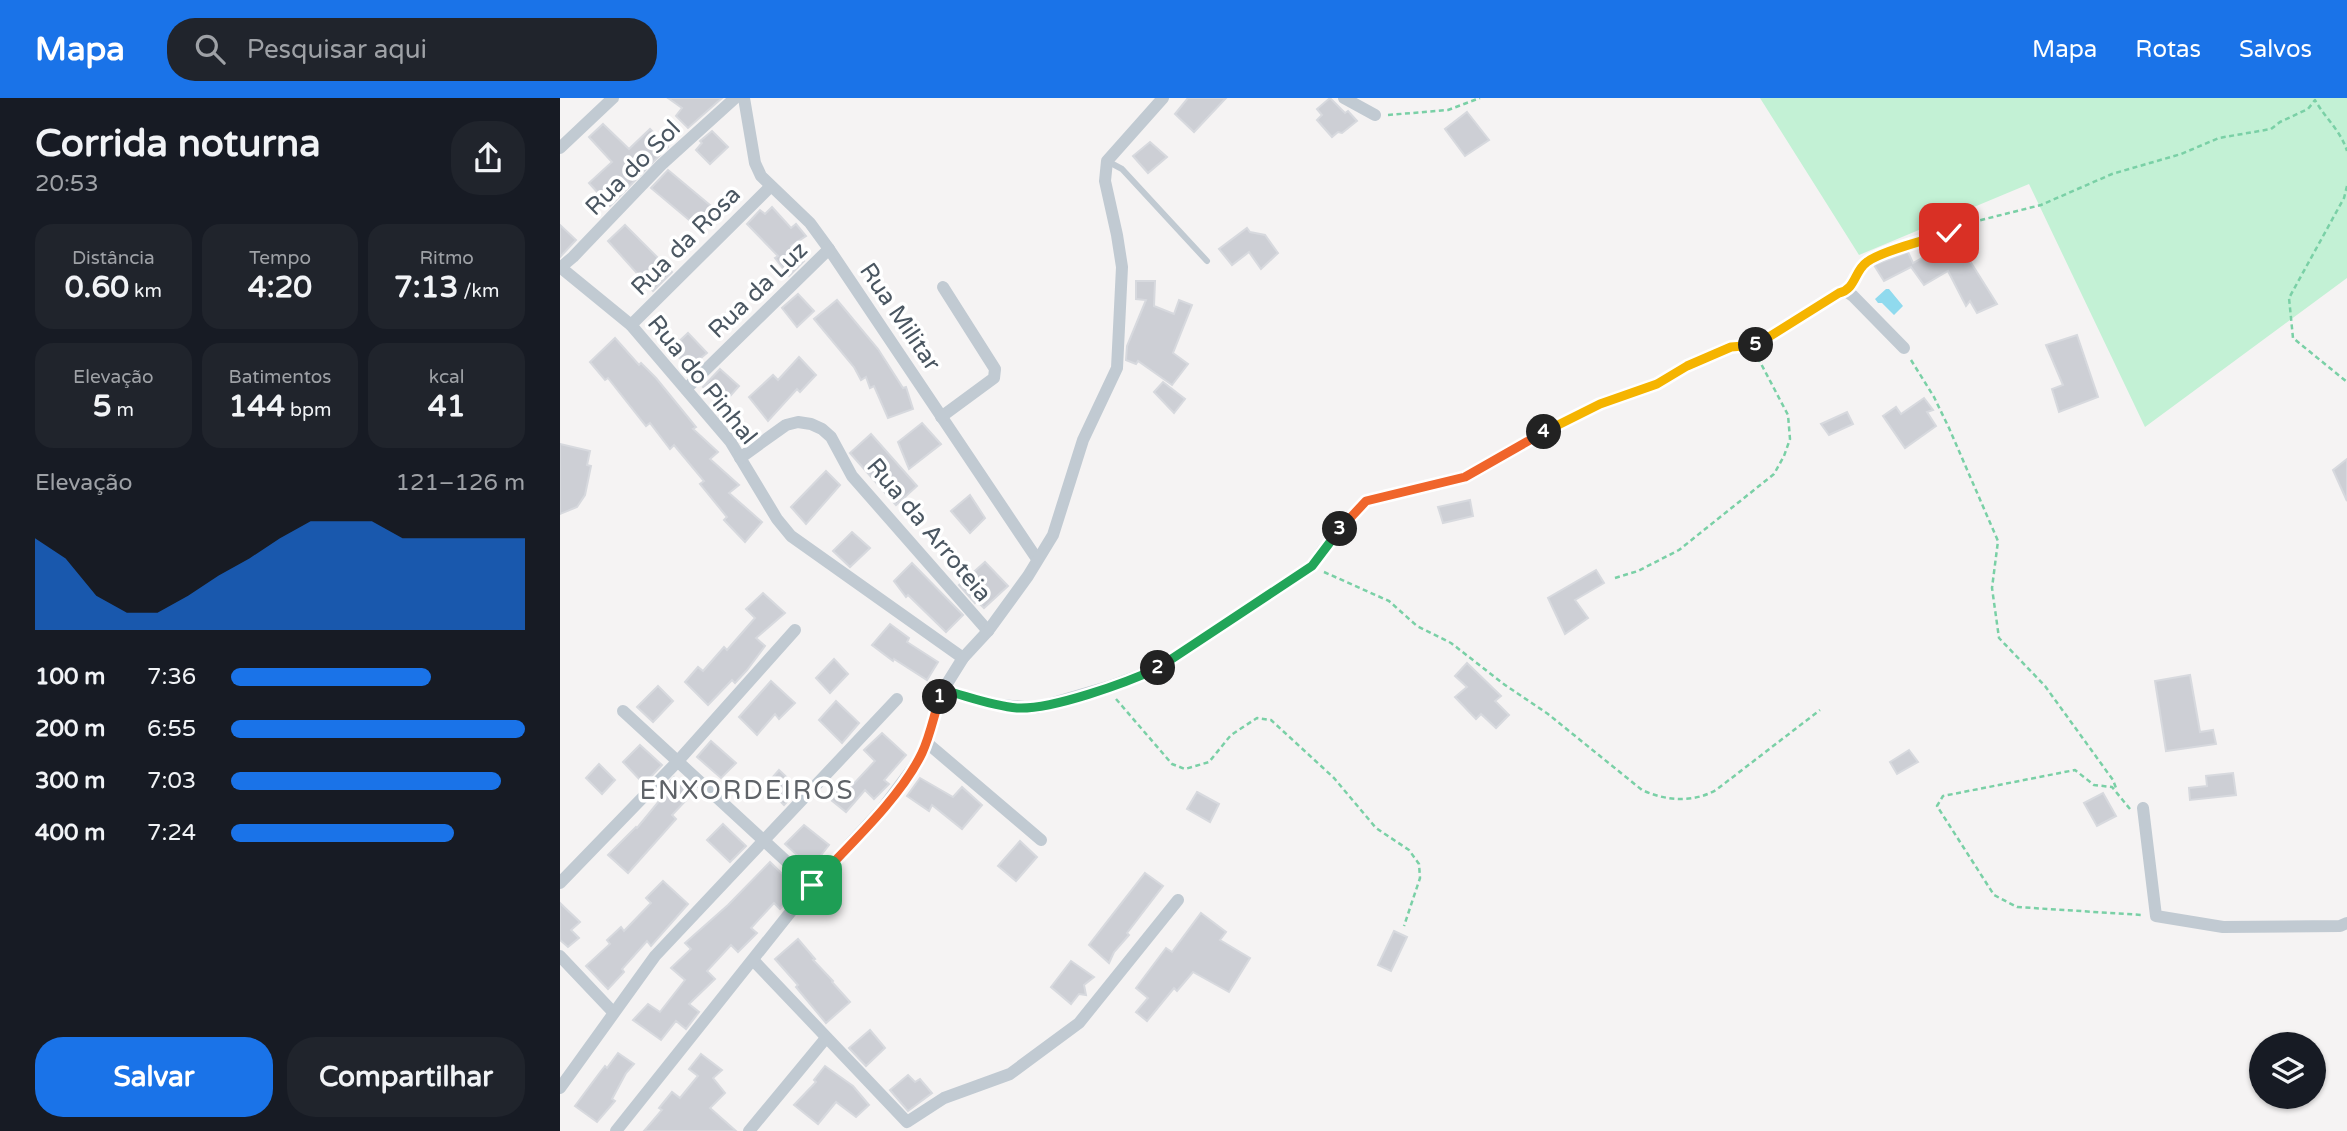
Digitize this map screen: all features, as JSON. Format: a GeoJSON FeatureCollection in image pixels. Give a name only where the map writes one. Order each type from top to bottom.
{"type":"FeatureCollection","features":[{"type":"Feature","properties":{"kind":"street"},"geometry":{"type":"LineString","coordinates":[[560,148],[613,98]]}},
{"type":"Feature","properties":{"kind":"street","name":"Rua do Sol"},"geometry":{"type":"LineString","coordinates":[[560,267],[573,257],[661,165],[735,98]]}},
{"type":"Feature","properties":{"kind":"street","name":"Rua Militar"},"geometry":{"type":"LineString","coordinates":[[744,98],[755,163],[761,176],[810,223],[829,249],[1037,559]]}},
{"type":"Feature","properties":{"kind":"street"},"geometry":{"type":"LineString","coordinates":[[615,1131],[754,961],[812,885],[899,788],[918,761],[943,690],[963,658],[988,631],[1028,576],[1053,535],[1083,440],[1116,368],[1122,267],[1105,181],[1107,161],[1163,98]]}},
{"type":"Feature","properties":{"kind":"street"},"geometry":{"type":"LineString","coordinates":[[1344,98],[1376,115]]}},
{"type":"Feature","properties":{"kind":"street","name":"Rua da Rosa"},"geometry":{"type":"LineString","coordinates":[[631,325],[771,187]]}},
{"type":"Feature","properties":{"kind":"street","name":"Rua da Luz"},"geometry":{"type":"LineString","coordinates":[[686,390],[829,249]]}},
{"type":"Feature","properties":{"kind":"street","name":"Rua do Pinhal"},"geometry":{"type":"LineString","coordinates":[[560,267],[631,325],[730,441],[777,519],[791,536],[963,658]]}},
{"type":"Feature","properties":{"kind":"street"},"geometry":{"type":"LineString","coordinates":[[941,417],[996,374],[943,287]]}},
{"type":"Feature","properties":{"kind":"street"},"geometry":{"type":"LineString","coordinates":[[943,690],[1000,705],[1036,708],[1111,687],[1157,669],[1312,566],[1366,501],[1465,477],[1541,433],[1600,404],[1657,384],[1687,366],[1731,347],[1757,345],[1839,293],[1846,291],[1853,296],[1904,348]]}},
{"type":"Feature","properties":{"kind":"street","name":"Rua da Arroteia"},"geometry":{"type":"LineString","coordinates":[[740,458],[786,425],[798,422],[822,429],[831,438],[852,476],[988,631]]}},
{"type":"Feature","properties":{"kind":"street"},"geometry":{"type":"LineString","coordinates":[[560,883],[678,761],[795,630]]}},
{"type":"Feature","properties":{"kind":"street"},"geometry":{"type":"LineString","coordinates":[[560,1088],[613,1012],[667,942],[897,699]]}},
{"type":"Feature","properties":{"kind":"street"},"geometry":{"type":"LineString","coordinates":[[624,711],[812,885]]}},
{"type":"Feature","properties":{"kind":"street"},"geometry":{"type":"LineString","coordinates":[[926,742],[1041,840]]}},
{"type":"Feature","properties":{"kind":"street"},"geometry":{"type":"LineString","coordinates":[[2143,808],[2156,916],[2223,927],[2340,926],[2347,923]]}},
{"type":"Feature","properties":{"kind":"street"},"geometry":{"type":"LineString","coordinates":[[754,961],[907,1122],[944,1098],[1010,1074],[1079,1023],[1178,900]]}},
{"type":"Feature","properties":{"kind":"street"},"geometry":{"type":"LineString","coordinates":[[560,957],[613,1012]]}},
{"type":"Feature","properties":{"kind":"street"},"geometry":{"type":"LineString","coordinates":[[750,1131],[826,1038]]}},
{"type":"Feature","properties":{"kind":"lane"},"geometry":{"type":"LineString","coordinates":[[1107,161],[1122,169],[1207,261]]}},
{"type":"Feature","properties":{"kind":"path"},"geometry":{"type":"LineString","coordinates":[[1376,115],[1448,110],[1480,98]]}},
{"type":"Feature","properties":{"kind":"path"},"geometry":{"type":"LineString","coordinates":[[1846,291],[1865,263],[1877,256],[1960,230],[1977,221],[2041,205],[2112,174],[2181,154],[2219,138],[2271,129],[2280,121],[2308,109],[2316,99],[2322,113],[2343,138],[2347,151]]}},
{"type":"Feature","properties":{"kind":"path"},"geometry":{"type":"LineString","coordinates":[[2347,187],[2344,198],[2288,298],[2293,338],[2347,382]]}},
{"type":"Feature","properties":{"kind":"path"},"geometry":{"type":"LineString","coordinates":[[1615,578],[1638,571],[1679,550],[1774,474],[1790,439],[1788,415],[1752,346]]}},
{"type":"Feature","properties":{"kind":"path"},"geometry":{"type":"LineString","coordinates":[[1904,348],[1944,417],[1998,541],[1992,588],[1999,638],[2045,687],[2113,780],[2118,793]]}},
{"type":"Feature","properties":{"kind":"path"},"geometry":{"type":"LineString","coordinates":[[1312,566],[1388,601],[1417,626],[1451,643],[1548,714],[1642,790],[1655,796],[1672,799],[1703,797],[1716,790],[1820,710]]}},
{"type":"Feature","properties":{"kind":"path"},"geometry":{"type":"LineString","coordinates":[[1111,687],[1115,698],[1172,764],[1185,769],[1209,762],[1231,735],[1257,718],[1271,720],[1334,778],[1376,828],[1409,850],[1419,864],[1420,878],[1404,926]]}},
{"type":"Feature","properties":{"kind":"path"},"geometry":{"type":"LineString","coordinates":[[2145,828],[2112,787],[2094,785],[2075,770],[1943,796],[1937,806],[1994,895],[2017,907],[2156,916]]}},
{"type":"Feature","properties":{"kind":"green space"},"geometry":{"type":"Polygon","coordinates":[[[1760,98],[2347,98],[2347,278],[2145,427],[2029,184],[1859,255],[1760,98]]]}},
{"type":"Feature","properties":{"kind":"water"},"geometry":{"type":"Polygon","coordinates":[[[1889,289],[1903,306],[1894,315],[1875,299],[1889,289]]]}},
{"type":"Feature","properties":{"kind":"building"},"geometry":{"type":"Polygon","coordinates":[[[668,98],[722,98],[688,128],[676,116],[682,108],[668,98]]]}},
{"type":"Feature","properties":{"kind":"building"},"geometry":{"type":"Polygon","coordinates":[[[1188,98],[1226,98],[1194,132],[1175,114],[1188,98]]]}},
{"type":"Feature","properties":{"kind":"building"},"geometry":{"type":"Polygon","coordinates":[[[1330,98],[1357,121],[1332,137],[1317,120],[1322,115],[1317,109],[1330,98]]]}},
{"type":"Feature","properties":{"kind":"building"},"geometry":{"type":"Polygon","coordinates":[[[1467,112],[1489,140],[1465,156],[1445,129],[1467,112]]]}},
{"type":"Feature","properties":{"kind":"building"},"geometry":{"type":"Polygon","coordinates":[[[603,124],[629,149],[650,129],[668,147],[610,206],[589,183],[612,162],[589,137],[603,124]]]}},
{"type":"Feature","properties":{"kind":"building"},"geometry":{"type":"Polygon","coordinates":[[[712,131],[728,147],[710,164],[696,150],[702,143],[700,141],[712,131]]]}},
{"type":"Feature","properties":{"kind":"building"},"geometry":{"type":"Polygon","coordinates":[[[1150,142],[1167,157],[1148,173],[1133,156],[1150,142]]]}},
{"type":"Feature","properties":{"kind":"building"},"geometry":{"type":"Polygon","coordinates":[[[668,170],[718,215],[701,230],[651,188],[668,170]]]}},
{"type":"Feature","properties":{"kind":"building"},"geometry":{"type":"Polygon","coordinates":[[[772,207],[791,228],[796,224],[806,236],[791,246],[804,261],[789,276],[775,258],[778,256],[747,224],[760,210],[765,214],[772,207]]]}},
{"type":"Feature","properties":{"kind":"building"},"geometry":{"type":"Polygon","coordinates":[[[560,225],[576,240],[560,257],[560,225]]]}},
{"type":"Feature","properties":{"kind":"building"},"geometry":{"type":"Polygon","coordinates":[[[625,225],[672,272],[653,291],[608,241],[625,225]]]}},
{"type":"Feature","properties":{"kind":"building"},"geometry":{"type":"Polygon","coordinates":[[[1247,228],[1250,232],[1265,235],[1278,253],[1261,269],[1249,252],[1232,265],[1219,249],[1247,228]]]}},
{"type":"Feature","properties":{"kind":"building"},"geometry":{"type":"Polygon","coordinates":[[[1951,246],[1968,258],[1997,304],[1977,313],[1970,301],[1966,306],[1948,271],[1924,285],[1911,267],[1884,281],[1874,265],[1908,252],[1913,263],[1940,248],[1941,253],[1951,246]]]}},
{"type":"Feature","properties":{"kind":"building"},"geometry":{"type":"Polygon","coordinates":[[[1136,281],[1155,281],[1154,306],[1174,314],[1179,300],[1192,305],[1173,353],[1188,364],[1172,385],[1138,361],[1136,364],[1126,360],[1127,346],[1146,300],[1136,299],[1136,281]]]}},
{"type":"Feature","properties":{"kind":"building"},"geometry":{"type":"Polygon","coordinates":[[[798,294],[814,311],[797,327],[782,308],[798,294]]]}},
{"type":"Feature","properties":{"kind":"building"},"geometry":{"type":"Polygon","coordinates":[[[837,300],[878,349],[903,388],[906,387],[913,409],[888,418],[874,386],[870,388],[866,377],[861,380],[854,367],[814,319],[837,300]]]}},
{"type":"Feature","properties":{"kind":"building"},"geometry":{"type":"Polygon","coordinates":[[[688,333],[707,353],[689,368],[671,349],[688,333]]]}},
{"type":"Feature","properties":{"kind":"building"},"geometry":{"type":"Polygon","coordinates":[[[2077,335],[2098,397],[2059,412],[2052,389],[2063,385],[2046,345],[2077,335]]]}},
{"type":"Feature","properties":{"kind":"building"},"geometry":{"type":"Polygon","coordinates":[[[615,338],[639,365],[641,363],[656,378],[696,427],[693,429],[718,452],[710,459],[739,485],[729,493],[762,522],[745,542],[724,520],[727,517],[700,484],[704,481],[674,445],[670,449],[650,423],[646,426],[608,378],[605,380],[590,362],[615,338]]]}},
{"type":"Feature","properties":{"kind":"building"},"geometry":{"type":"Polygon","coordinates":[[[799,357],[816,375],[800,392],[797,389],[768,421],[749,397],[773,375],[778,380],[799,357]]]}},
{"type":"Feature","properties":{"kind":"building"},"geometry":{"type":"Polygon","coordinates":[[[720,369],[739,386],[722,405],[703,387],[720,369]]]}},
{"type":"Feature","properties":{"kind":"building"},"geometry":{"type":"Polygon","coordinates":[[[1163,382],[1185,399],[1174,413],[1154,392],[1163,382]]]}},
{"type":"Feature","properties":{"kind":"building"},"geometry":{"type":"Polygon","coordinates":[[[1924,398],[1933,410],[1927,412],[1936,426],[1905,448],[1883,416],[1896,407],[1901,414],[1924,398]]]}},
{"type":"Feature","properties":{"kind":"building"},"geometry":{"type":"Polygon","coordinates":[[[1847,412],[1853,424],[1829,435],[1821,424],[1847,412]]]}},
{"type":"Feature","properties":{"kind":"building"},"geometry":{"type":"Polygon","coordinates":[[[922,423],[941,444],[909,469],[898,442],[922,423]]]}},
{"type":"Feature","properties":{"kind":"building"},"geometry":{"type":"Polygon","coordinates":[[[871,434],[917,486],[896,505],[850,453],[871,434]]]}},
{"type":"Feature","properties":{"kind":"building"},"geometry":{"type":"Polygon","coordinates":[[[560,444],[590,451],[587,465],[591,466],[585,495],[577,507],[560,514],[560,444]]]}},
{"type":"Feature","properties":{"kind":"building"},"geometry":{"type":"Polygon","coordinates":[[[2347,459],[2347,501],[2333,470],[2347,459]]]}},
{"type":"Feature","properties":{"kind":"building"},"geometry":{"type":"Polygon","coordinates":[[[826,471],[840,485],[806,524],[791,507],[826,471]]]}},
{"type":"Feature","properties":{"kind":"building"},"geometry":{"type":"Polygon","coordinates":[[[970,495],[985,518],[970,533],[951,511],[970,495]]]}},
{"type":"Feature","properties":{"kind":"building"},"geometry":{"type":"Polygon","coordinates":[[[1470,500],[1473,516],[1443,523],[1438,507],[1470,500]]]}},
{"type":"Feature","properties":{"kind":"building"},"geometry":{"type":"Polygon","coordinates":[[[852,532],[870,548],[850,567],[833,551],[852,532]]]}},
{"type":"Feature","properties":{"kind":"building"},"geometry":{"type":"Polygon","coordinates":[[[985,562],[1008,586],[984,608],[977,601],[975,603],[959,585],[985,562]]]}},
{"type":"Feature","properties":{"kind":"building"},"geometry":{"type":"Polygon","coordinates":[[[912,563],[963,615],[946,632],[908,595],[906,597],[894,581],[912,563]]]}},
{"type":"Feature","properties":{"kind":"building"},"geometry":{"type":"Polygon","coordinates":[[[1596,570],[1604,583],[1575,600],[1588,618],[1565,634],[1548,598],[1596,570]]]}},
{"type":"Feature","properties":{"kind":"building"},"geometry":{"type":"Polygon","coordinates":[[[763,593],[785,613],[756,638],[765,646],[747,670],[735,683],[732,680],[708,705],[685,682],[698,667],[703,671],[724,647],[727,650],[755,618],[746,609],[763,593]]]}},
{"type":"Feature","properties":{"kind":"building"},"geometry":{"type":"Polygon","coordinates":[[[890,624],[909,638],[907,642],[938,662],[927,680],[894,659],[893,661],[872,645],[890,624]]]}},
{"type":"Feature","properties":{"kind":"building"},"geometry":{"type":"Polygon","coordinates":[[[834,659],[848,674],[830,693],[816,678],[834,659]]]}},
{"type":"Feature","properties":{"kind":"building"},"geometry":{"type":"Polygon","coordinates":[[[1467,663],[1501,696],[1495,701],[1509,715],[1496,728],[1481,714],[1476,719],[1455,697],[1467,687],[1455,676],[1467,663]]]}},
{"type":"Feature","properties":{"kind":"building"},"geometry":{"type":"Polygon","coordinates":[[[2190,675],[2200,732],[2213,730],[2216,744],[2166,751],[2155,681],[2190,675]]]}},
{"type":"Feature","properties":{"kind":"building"},"geometry":{"type":"Polygon","coordinates":[[[771,681],[795,703],[779,719],[775,714],[757,735],[739,717],[771,681]]]}},
{"type":"Feature","properties":{"kind":"building"},"geometry":{"type":"Polygon","coordinates":[[[658,686],[673,701],[653,722],[637,707],[658,686]]]}},
{"type":"Feature","properties":{"kind":"building"},"geometry":{"type":"Polygon","coordinates":[[[836,701],[859,723],[842,743],[819,720],[836,701]]]}},
{"type":"Feature","properties":{"kind":"building"},"geometry":{"type":"Polygon","coordinates":[[[882,733],[906,755],[884,780],[889,784],[874,799],[865,790],[846,812],[830,799],[842,785],[848,790],[875,761],[864,750],[882,733]]]}},
{"type":"Feature","properties":{"kind":"building"},"geometry":{"type":"Polygon","coordinates":[[[711,741],[736,763],[721,778],[697,757],[711,741]]]}},
{"type":"Feature","properties":{"kind":"building"},"geometry":{"type":"Polygon","coordinates":[[[640,745],[662,765],[644,784],[623,762],[640,745]]]}},
{"type":"Feature","properties":{"kind":"building"},"geometry":{"type":"Polygon","coordinates":[[[1909,750],[1918,762],[1897,774],[1890,762],[1909,750]]]}},
{"type":"Feature","properties":{"kind":"building"},"geometry":{"type":"Polygon","coordinates":[[[599,764],[615,780],[602,794],[586,778],[599,764]]]}},
{"type":"Feature","properties":{"kind":"building"},"geometry":{"type":"Polygon","coordinates":[[[779,770],[799,789],[784,805],[765,786],[779,770]]]}},
{"type":"Feature","properties":{"kind":"building"},"geometry":{"type":"Polygon","coordinates":[[[2233,773],[2236,795],[2190,800],[2189,788],[2207,786],[2206,776],[2233,773]]]}},
{"type":"Feature","properties":{"kind":"building"},"geometry":{"type":"Polygon","coordinates":[[[674,777],[691,795],[672,815],[676,819],[628,873],[608,855],[637,828],[660,800],[656,796],[674,777]]]}},
{"type":"Feature","properties":{"kind":"building"},"geometry":{"type":"Polygon","coordinates":[[[920,778],[953,797],[962,787],[982,805],[962,829],[932,805],[929,811],[907,796],[920,778]]]}},
{"type":"Feature","properties":{"kind":"building"},"geometry":{"type":"Polygon","coordinates":[[[1197,792],[1219,804],[1210,822],[1187,809],[1197,792]]]}},
{"type":"Feature","properties":{"kind":"building"},"geometry":{"type":"Polygon","coordinates":[[[2103,793],[2116,816],[2097,826],[2084,803],[2103,793]]]}},
{"type":"Feature","properties":{"kind":"building"},"geometry":{"type":"Polygon","coordinates":[[[723,824],[746,846],[730,862],[707,840],[723,824]]]}},
{"type":"Feature","properties":{"kind":"building"},"geometry":{"type":"Polygon","coordinates":[[[804,825],[829,845],[811,868],[785,844],[804,825]]]}},
{"type":"Feature","properties":{"kind":"building"},"geometry":{"type":"Polygon","coordinates":[[[1020,841],[1037,857],[1016,881],[998,866],[1020,841]]]}},
{"type":"Feature","properties":{"kind":"building"},"geometry":{"type":"Polygon","coordinates":[[[770,862],[798,889],[780,909],[774,903],[751,928],[757,933],[738,952],[731,945],[707,971],[715,979],[689,1004],[699,1012],[686,1029],[676,1021],[661,1040],[633,1020],[648,1004],[660,1012],[685,980],[671,968],[691,949],[685,943],[728,905],[770,862]]]}},
{"type":"Feature","properties":{"kind":"building"},"geometry":{"type":"Polygon","coordinates":[[[1145,873],[1163,886],[1127,933],[1129,935],[1114,952],[1109,963],[1089,945],[1145,873]]]}},
{"type":"Feature","properties":{"kind":"building"},"geometry":{"type":"Polygon","coordinates":[[[663,881],[688,904],[651,946],[647,941],[608,989],[586,966],[610,944],[607,940],[621,927],[624,931],[651,903],[646,898],[663,881]]]}},
{"type":"Feature","properties":{"kind":"building"},"geometry":{"type":"Polygon","coordinates":[[[560,903],[580,922],[571,930],[579,938],[568,947],[560,940],[560,903]]]}},
{"type":"Feature","properties":{"kind":"building"},"geometry":{"type":"Polygon","coordinates":[[[1201,913],[1226,932],[1220,940],[1250,958],[1229,992],[1193,972],[1177,991],[1174,988],[1147,1021],[1136,1012],[1148,998],[1136,988],[1166,948],[1172,952],[1201,913]]]}},
{"type":"Feature","properties":{"kind":"building"},"geometry":{"type":"Polygon","coordinates":[[[1394,931],[1407,937],[1391,971],[1378,965],[1394,931]]]}},
{"type":"Feature","properties":{"kind":"building"},"geometry":{"type":"Polygon","coordinates":[[[798,939],[850,1002],[826,1023],[775,959],[798,939]]]}},
{"type":"Feature","properties":{"kind":"building"},"geometry":{"type":"Polygon","coordinates":[[[1071,961],[1094,977],[1084,985],[1086,995],[1079,994],[1071,1004],[1051,987],[1071,961]]]}},
{"type":"Feature","properties":{"kind":"building"},"geometry":{"type":"Polygon","coordinates":[[[870,1030],[885,1048],[866,1066],[849,1048],[870,1030]]]}},
{"type":"Feature","properties":{"kind":"building"},"geometry":{"type":"Polygon","coordinates":[[[618,1053],[634,1064],[612,1099],[615,1101],[597,1122],[575,1106],[618,1053]]]}},
{"type":"Feature","properties":{"kind":"building"},"geometry":{"type":"Polygon","coordinates":[[[701,1054],[722,1070],[713,1078],[725,1093],[710,1108],[736,1131],[644,1131],[662,1110],[659,1108],[672,1092],[680,1098],[698,1076],[689,1069],[701,1054]]]}},
{"type":"Feature","properties":{"kind":"building"},"geometry":{"type":"Polygon","coordinates":[[[825,1066],[853,1086],[869,1105],[856,1117],[836,1102],[818,1124],[794,1105],[816,1082],[814,1080],[825,1066]]]}},
{"type":"Feature","properties":{"kind":"building"},"geometry":{"type":"Polygon","coordinates":[[[908,1075],[915,1082],[920,1079],[932,1093],[908,1111],[890,1090],[908,1075]]]}},
{"type":"Feature","properties":{"kind":"district","name":"ENXORDEIROS"},"geometry":{"type":"Point","coordinates":[747,790]}},
{"type":"Feature","properties":{"kind":"route"},"geometry":{"type":"LineString","coordinates":[[812,885],[881,809],[912,769],[923,752],[943,690],[1000,705],[1036,708],[1111,687],[1157,669],[1312,566],[1366,501],[1465,477],[1541,433],[1600,404],[1657,384],[1687,366],[1731,347],[1757,345],[1846,291],[1865,263],[1877,256],[1949,233]]}}]}
